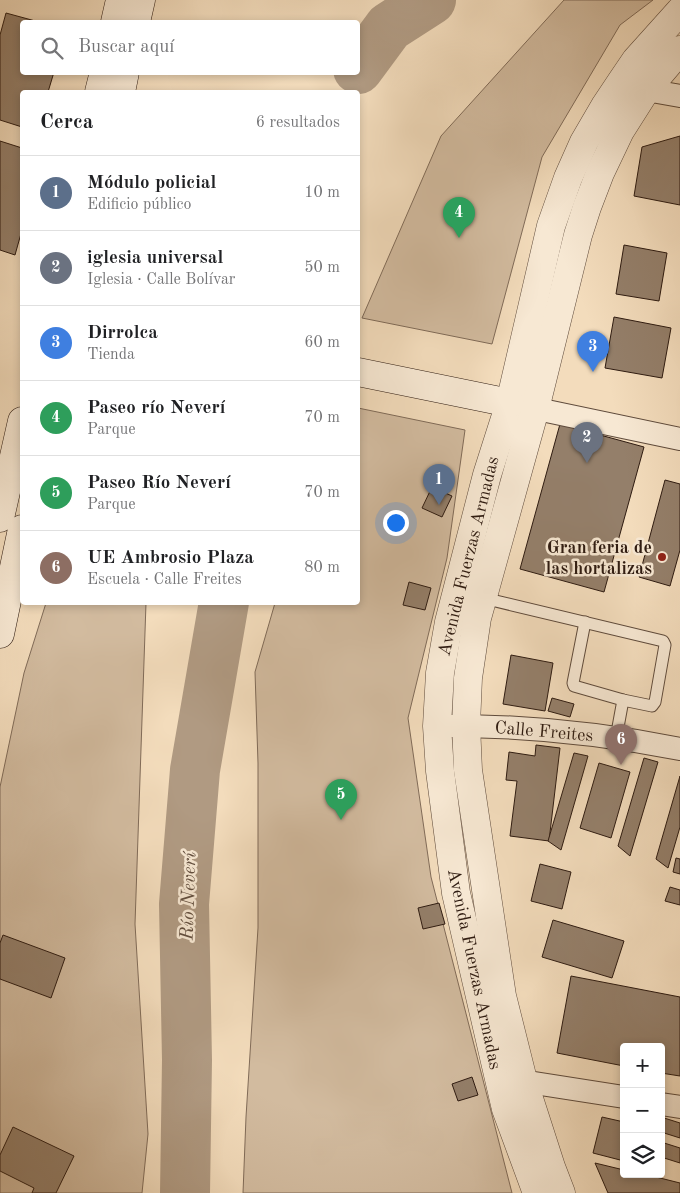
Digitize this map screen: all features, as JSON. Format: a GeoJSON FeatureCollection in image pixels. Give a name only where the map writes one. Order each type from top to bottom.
{"type":"FeatureCollection","features":[{"type":"Feature","properties":{"kind":"street"},"geometry":{"type":"LineString","coordinates":[[115,20],[120,0]]}},
{"type":"Feature","properties":{"kind":"street"},"geometry":{"type":"LineString","coordinates":[[136,20],[141,0]]}},
{"type":"Feature","properties":{"kind":"street","name":"Avenida Fuerzas Armadas"},"geometry":{"type":"LineString","coordinates":[[634,86],[636,60],[680,11]]}},
{"type":"Feature","properties":{"kind":"street","name":"Avenida Fuerzas Armadas"},"geometry":{"type":"LineString","coordinates":[[537,1193],[506,1109],[510,1079],[500,987],[468,770],[466,725],[468,678],[476,618],[482,598],[522,406],[551,226],[568,178],[584,142],[605,106],[680,50]]}},
{"type":"Feature","properties":{"kind":"street"},"geometry":{"type":"LineString","coordinates":[[100,90],[103,75]]}},
{"type":"Feature","properties":{"kind":"street"},"geometry":{"type":"LineString","coordinates":[[121,90],[124,75]]}},
{"type":"Feature","properties":{"kind":"street"},"geometry":{"type":"LineString","coordinates":[[634,86],[680,96]]}},
{"type":"Feature","properties":{"kind":"street"},"geometry":{"type":"LineString","coordinates":[[360,372],[680,439]]}},
{"type":"Feature","properties":{"kind":"street","name":"Avenida Fuerzas Armadas"},"geometry":{"type":"LineString","coordinates":[[522,406],[487,475],[448,622],[440,673],[437,726],[440,771],[456,893],[510,1079],[561,1193]]}},
{"type":"Feature","properties":{"kind":"street"},"geometry":{"type":"LineString","coordinates":[[0,518],[20,430]]}},
{"type":"Feature","properties":{"kind":"street"},"geometry":{"type":"LineString","coordinates":[[0,634],[20,539]]}},
{"type":"Feature","properties":{"kind":"street","name":"Calle Freites"},"geometry":{"type":"LineString","coordinates":[[437,726],[466,725],[583,733],[680,749]]}},
{"type":"Feature","properties":{"kind":"street"},"geometry":{"type":"LineString","coordinates":[[510,1079],[620,1096]]}},
{"type":"Feature","properties":{"kind":"street"},"geometry":{"type":"LineString","coordinates":[[665,1105],[680,1107]]}},
{"type":"Feature","properties":{"kind":"lane"},"geometry":{"type":"LineString","coordinates":[[482,598],[657,638],[663,641],[665,645],[655,702],[652,706],[574,686],[585,622]]}},
{"type":"Feature","properties":{"kind":"lane"},"geometry":{"type":"LineString","coordinates":[[616,738],[623,700]]}},
{"type":"Feature","properties":{"kind":"shaded area"},"geometry":{"type":"Polygon","coordinates":[[[564,0],[653,0],[620,25],[542,157],[492,344],[362,318],[441,136],[564,0]]]}},
{"type":"Feature","properties":{"kind":"shaded area"},"geometry":{"type":"Polygon","coordinates":[[[360,408],[465,430],[447,558],[408,718],[431,877],[512,1193],[243,1193],[258,928],[258,763],[255,672],[274,605],[360,605],[360,408]]]}},
{"type":"Feature","properties":{"kind":"shaded area"},"geometry":{"type":"Polygon","coordinates":[[[45,605],[146,605],[135,924],[148,1134],[142,1193],[0,1193],[0,787],[24,673],[45,605]]]}},
{"type":"Feature","properties":{"kind":"building"},"geometry":{"type":"Polygon","coordinates":[[[6,13],[32,20],[20,20],[20,75],[53,75],[49,90],[20,90],[20,126],[0,120],[0,35],[6,13]]]}},
{"type":"Feature","properties":{"kind":"building"},"geometry":{"type":"Polygon","coordinates":[[[680,136],[680,205],[634,196],[642,147],[680,136]]]}},
{"type":"Feature","properties":{"kind":"building"},"geometry":{"type":"Polygon","coordinates":[[[0,141],[20,147],[20,237],[15,255],[0,250],[0,141]]]}},
{"type":"Feature","properties":{"kind":"building"},"geometry":{"type":"Polygon","coordinates":[[[624,245],[667,253],[659,301],[616,294],[624,245]]]}},
{"type":"Feature","properties":{"kind":"building"},"geometry":{"type":"Polygon","coordinates":[[[614,317],[671,328],[662,378],[605,368],[614,317]]]}},
{"type":"Feature","properties":{"kind":"building"},"geometry":{"type":"Polygon","coordinates":[[[560,424],[644,447],[604,592],[520,569],[560,424]]]}},
{"type":"Feature","properties":{"kind":"building"},"geometry":{"type":"Polygon","coordinates":[[[665,480],[680,484],[680,550],[670,586],[639,577],[665,480]]]}},
{"type":"Feature","properties":{"kind":"building"},"geometry":{"type":"Polygon","coordinates":[[[432,487],[452,496],[442,517],[422,508],[432,487]]]}},
{"type":"Feature","properties":{"kind":"building"},"geometry":{"type":"Polygon","coordinates":[[[409,582],[431,588],[425,610],[403,605],[409,582]]]}},
{"type":"Feature","properties":{"kind":"building"},"geometry":{"type":"Polygon","coordinates":[[[511,655],[553,663],[545,711],[503,704],[511,655]]]}},
{"type":"Feature","properties":{"kind":"building"},"geometry":{"type":"Polygon","coordinates":[[[552,698],[574,704],[570,717],[548,711],[552,698]]]}},
{"type":"Feature","properties":{"kind":"building"},"geometry":{"type":"Polygon","coordinates":[[[536,745],[560,748],[549,841],[510,836],[517,781],[506,780],[509,752],[535,756],[536,745]]]}},
{"type":"Feature","properties":{"kind":"building"},"geometry":{"type":"Polygon","coordinates":[[[574,753],[588,756],[561,850],[548,841],[574,753]]]}},
{"type":"Feature","properties":{"kind":"building"},"geometry":{"type":"Polygon","coordinates":[[[644,758],[658,762],[630,856],[618,846],[644,758]]]}},
{"type":"Feature","properties":{"kind":"building"},"geometry":{"type":"Polygon","coordinates":[[[599,763],[630,772],[611,838],[580,828],[599,763]]]}},
{"type":"Feature","properties":{"kind":"building"},"geometry":{"type":"Polygon","coordinates":[[[680,776],[680,827],[668,868],[656,859],[680,776]]]}},
{"type":"Feature","properties":{"kind":"building"},"geometry":{"type":"Polygon","coordinates":[[[676,858],[680,859],[680,874],[673,872],[676,858]]]}},
{"type":"Feature","properties":{"kind":"building"},"geometry":{"type":"Polygon","coordinates":[[[540,864],[571,872],[562,909],[531,901],[540,864]]]}},
{"type":"Feature","properties":{"kind":"building"},"geometry":{"type":"Polygon","coordinates":[[[670,887],[680,890],[680,905],[665,901],[670,887]]]}},
{"type":"Feature","properties":{"kind":"building"},"geometry":{"type":"Polygon","coordinates":[[[439,903],[445,924],[423,929],[418,908],[439,903]]]}},
{"type":"Feature","properties":{"kind":"building"},"geometry":{"type":"Polygon","coordinates":[[[553,920],[624,941],[612,978],[542,957],[553,920]]]}},
{"type":"Feature","properties":{"kind":"building"},"geometry":{"type":"Polygon","coordinates":[[[3,935],[65,958],[51,998],[0,979],[0,943],[3,935]]]}},
{"type":"Feature","properties":{"kind":"building"},"geometry":{"type":"Polygon","coordinates":[[[571,976],[680,997],[680,1076],[665,1074],[665,1043],[620,1043],[620,1065],[557,1053],[571,976]]]}},
{"type":"Feature","properties":{"kind":"building"},"geometry":{"type":"Polygon","coordinates":[[[472,1077],[478,1095],[458,1101],[452,1084],[472,1077]]]}},
{"type":"Feature","properties":{"kind":"building"},"geometry":{"type":"Polygon","coordinates":[[[602,1117],[620,1121],[620,1160],[593,1153],[602,1117]]]}},
{"type":"Feature","properties":{"kind":"building"},"geometry":{"type":"Polygon","coordinates":[[[665,1118],[680,1123],[680,1138],[665,1133],[665,1118]]]}},
{"type":"Feature","properties":{"kind":"building"},"geometry":{"type":"Polygon","coordinates":[[[13,1127],[74,1156],[56,1193],[32,1193],[34,1188],[0,1171],[0,1155],[13,1127]]]}},
{"type":"Feature","properties":{"kind":"building"},"geometry":{"type":"Polygon","coordinates":[[[665,1143],[680,1148],[680,1163],[665,1158],[665,1143]]]}},
{"type":"Feature","properties":{"kind":"building"},"geometry":{"type":"Polygon","coordinates":[[[595,1163],[620,1169],[620,1178],[660,1178],[680,1183],[680,1193],[608,1193],[595,1163]]]}},
{"type":"Feature","properties":{"kind":"waterway","name":"Río Neverí"},"geometry":{"type":"LineString","coordinates":[[360,66],[389,27],[431,0]]}},
{"type":"Feature","properties":{"kind":"waterway","name":"Río Neverí"},"geometry":{"type":"LineString","coordinates":[[185,1193],[187,1060],[184,904],[195,770],[223,605]]}},
{"type":"Feature","properties":{"kind":"place","name":"Paseo río Neverí"},"geometry":{"type":"Point","coordinates":[459,238]}},
{"type":"Feature","properties":{"kind":"place","name":"Dirrolca"},"geometry":{"type":"Point","coordinates":[593,372]}},
{"type":"Feature","properties":{"kind":"place","name":"iglesia universal"},"geometry":{"type":"Point","coordinates":[587,463]}},
{"type":"Feature","properties":{"kind":"place","name":"Módulo policial"},"geometry":{"type":"Point","coordinates":[439,505]}},
{"type":"Feature","properties":{"kind":"place","name":"Gran feria de las hortalizas"},"geometry":{"type":"Point","coordinates":[662,557]}},
{"type":"Feature","properties":{"kind":"place","name":"UE Ambrosio Plaza"},"geometry":{"type":"Point","coordinates":[621,765]}},
{"type":"Feature","properties":{"kind":"place","name":"Paseo Río Neverí"},"geometry":{"type":"Point","coordinates":[341,820]}}]}
